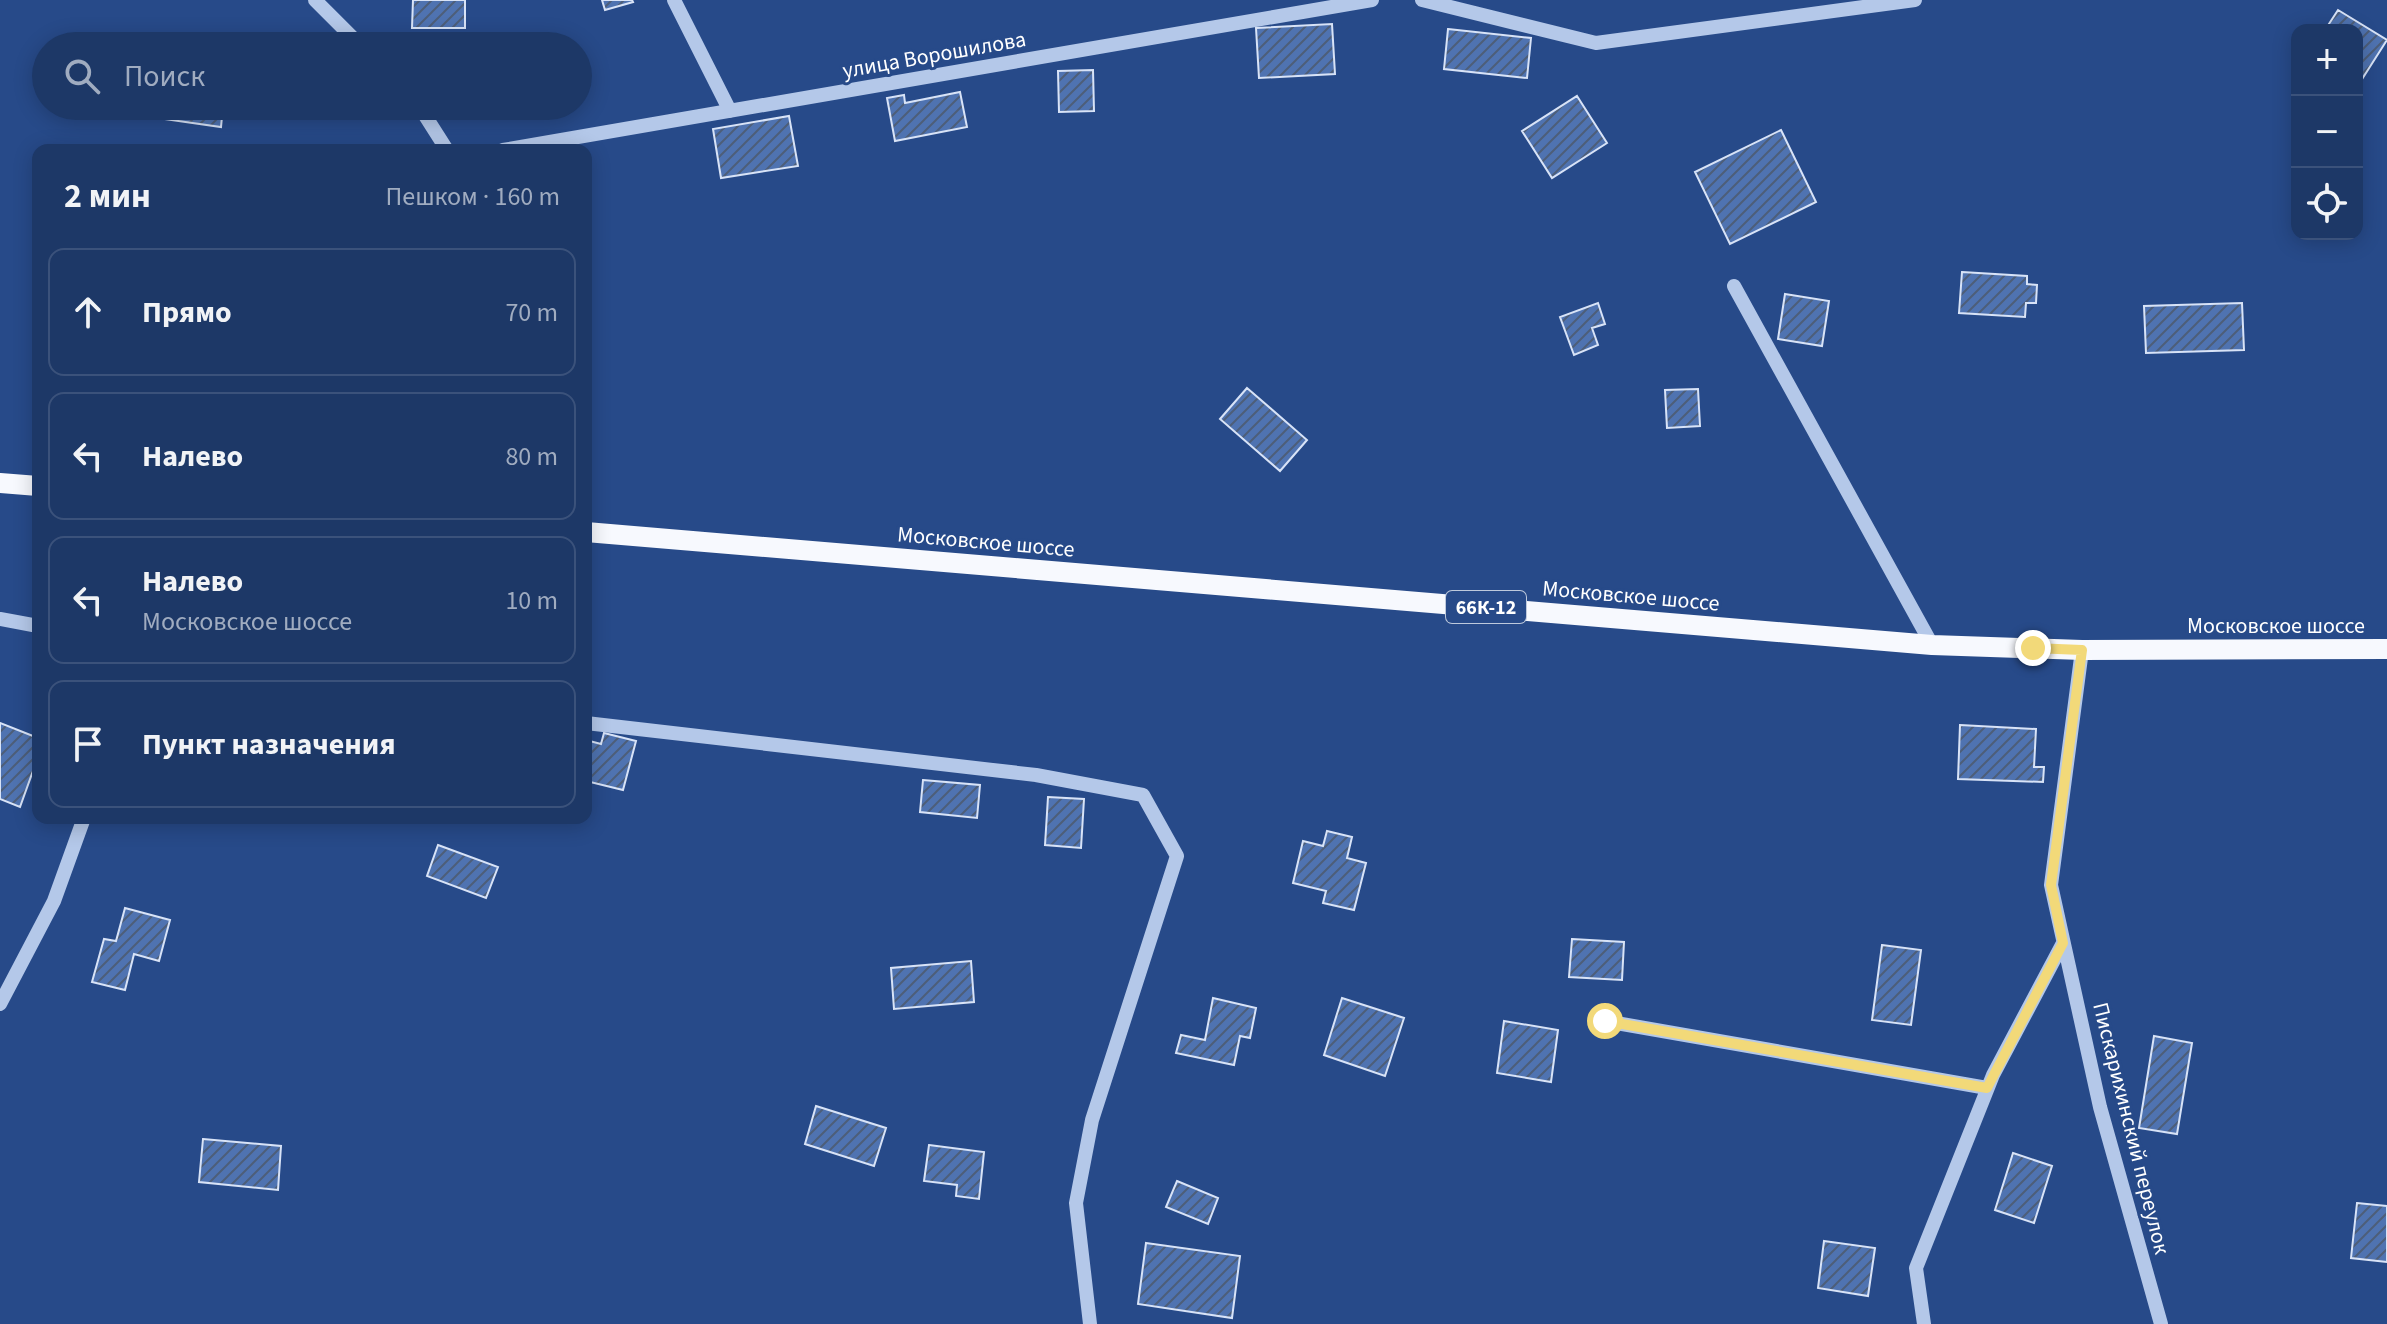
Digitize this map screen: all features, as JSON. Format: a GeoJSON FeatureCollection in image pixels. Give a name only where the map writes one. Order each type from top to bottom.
{"type":"FeatureCollection","features":[{"type":"Feature","properties":{"kind":"main road"},"geometry":{"type":"LineString","coordinates":[[0,483],[32,486]]}},
{"type":"Feature","properties":{"kind":"main road","name":"Московское шоссе"},"geometry":{"type":"LineString","coordinates":[[592,533],[1932,645],[2082,650],[2387,649]]}},
{"type":"Feature","properties":{"kind":"street"},"geometry":{"type":"LineString","coordinates":[[315,0],[347,32]]}},
{"type":"Feature","properties":{"kind":"street"},"geometry":{"type":"LineString","coordinates":[[674,0],[730,111]]}},
{"type":"Feature","properties":{"kind":"street","name":"улица Ворошилова"},"geometry":{"type":"LineString","coordinates":[[538,144],[1372,0]]}},
{"type":"Feature","properties":{"kind":"street"},"geometry":{"type":"LineString","coordinates":[[1422,0],[1596,43],[1915,0]]}},
{"type":"Feature","properties":{"kind":"street"},"geometry":{"type":"LineString","coordinates":[[428,120],[443,144]]}},
{"type":"Feature","properties":{"kind":"street"},"geometry":{"type":"LineString","coordinates":[[1734,286],[1932,645]]}},
{"type":"Feature","properties":{"kind":"street"},"geometry":{"type":"LineString","coordinates":[[0,619],[32,625]]}},
{"type":"Feature","properties":{"kind":"street","name":"Пискарихинский переулок"},"geometry":{"type":"LineString","coordinates":[[2082,650],[2051,885],[2100,1107],[2161,1324]]}},
{"type":"Feature","properties":{"kind":"street"},"geometry":{"type":"LineString","coordinates":[[592,724],[1036,775],[1143,795],[1177,856],[1092,1120],[1076,1203],[1090,1324]]}},
{"type":"Feature","properties":{"kind":"street"},"geometry":{"type":"LineString","coordinates":[[0,1004],[54,901],[82,824]]}},
{"type":"Feature","properties":{"kind":"street"},"geometry":{"type":"LineString","coordinates":[[1924,1324],[1916,1268],[1987,1088],[2063,943]]}},
{"type":"Feature","properties":{"kind":"street"},"geometry":{"type":"LineString","coordinates":[[1605,1021],[1987,1088]]}},
{"type":"Feature","properties":{"kind":"building"},"geometry":{"type":"Polygon","coordinates":[[[413,0],[465,0],[465,28],[412,28],[413,0]]]}},
{"type":"Feature","properties":{"kind":"building"},"geometry":{"type":"Polygon","coordinates":[[[602,0],[632,0],[633,2],[605,10],[602,0]]]}},
{"type":"Feature","properties":{"kind":"building"},"geometry":{"type":"Polygon","coordinates":[[[2338,10],[2361,24],[2329,24],[2338,10]]]}},
{"type":"Feature","properties":{"kind":"building"},"geometry":{"type":"Polygon","coordinates":[[[1332,24],[1335,74],[1259,78],[1256,28],[1332,24]]]}},
{"type":"Feature","properties":{"kind":"building"},"geometry":{"type":"Polygon","coordinates":[[[2363,25],[2387,40],[2363,78],[2363,25]]]}},
{"type":"Feature","properties":{"kind":"building"},"geometry":{"type":"Polygon","coordinates":[[[1448,29],[1531,38],[1527,78],[1444,69],[1448,29]]]}},
{"type":"Feature","properties":{"kind":"building"},"geometry":{"type":"Polygon","coordinates":[[[1093,70],[1094,111],[1059,112],[1058,71],[1093,70]]]}},
{"type":"Feature","properties":{"kind":"building"},"geometry":{"type":"Polygon","coordinates":[[[960,92],[967,127],[895,141],[887,98],[904,95],[905,103],[960,92]]]}},
{"type":"Feature","properties":{"kind":"building"},"geometry":{"type":"Polygon","coordinates":[[[1577,96],[1607,143],[1552,178],[1522,131],[1577,96]]]}},
{"type":"Feature","properties":{"kind":"building"},"geometry":{"type":"Polygon","coordinates":[[[789,116],[798,166],[721,178],[713,129],[789,116]]]}},
{"type":"Feature","properties":{"kind":"building"},"geometry":{"type":"Polygon","coordinates":[[[171,120],[222,120],[221,127],[171,120]]]}},
{"type":"Feature","properties":{"kind":"building"},"geometry":{"type":"Polygon","coordinates":[[[1781,130],[1816,202],[1730,244],[1695,172],[1781,130]]]}},
{"type":"Feature","properties":{"kind":"building"},"geometry":{"type":"Polygon","coordinates":[[[1962,272],[2027,276],[2027,284],[2037,285],[2036,303],[2026,303],[2025,317],[1959,313],[1962,272]]]}},
{"type":"Feature","properties":{"kind":"building"},"geometry":{"type":"Polygon","coordinates":[[[1785,294],[1829,301],[1822,346],[1778,339],[1785,294]]]}},
{"type":"Feature","properties":{"kind":"building"},"geometry":{"type":"Polygon","coordinates":[[[1598,303],[1605,324],[1592,328],[1598,345],[1574,355],[1560,317],[1598,303]]]}},
{"type":"Feature","properties":{"kind":"building"},"geometry":{"type":"Polygon","coordinates":[[[2242,303],[2244,350],[2146,353],[2144,306],[2242,303]]]}},
{"type":"Feature","properties":{"kind":"building"},"geometry":{"type":"Polygon","coordinates":[[[1247,388],[1307,440],[1280,471],[1220,419],[1247,388]]]}},
{"type":"Feature","properties":{"kind":"building"},"geometry":{"type":"Polygon","coordinates":[[[1698,389],[1700,426],[1667,428],[1665,390],[1698,389]]]}},
{"type":"Feature","properties":{"kind":"building"},"geometry":{"type":"Polygon","coordinates":[[[0,723],[32,736],[32,774],[20,807],[0,799],[0,723]]]}},
{"type":"Feature","properties":{"kind":"building"},"geometry":{"type":"Polygon","coordinates":[[[1960,725],[2036,729],[2034,767],[2044,767],[2043,782],[1958,779],[1960,725]]]}},
{"type":"Feature","properties":{"kind":"building"},"geometry":{"type":"Polygon","coordinates":[[[604,733],[636,741],[623,790],[592,782],[592,742],[601,744],[604,733]]]}},
{"type":"Feature","properties":{"kind":"building"},"geometry":{"type":"Polygon","coordinates":[[[923,780],[980,785],[977,818],[920,812],[923,780]]]}},
{"type":"Feature","properties":{"kind":"building"},"geometry":{"type":"Polygon","coordinates":[[[1048,797],[1084,799],[1081,848],[1045,845],[1048,797]]]}},
{"type":"Feature","properties":{"kind":"building"},"geometry":{"type":"Polygon","coordinates":[[[1327,831],[1352,837],[1347,858],[1366,863],[1354,910],[1323,903],[1326,891],[1293,883],[1303,841],[1323,846],[1327,831]]]}},
{"type":"Feature","properties":{"kind":"building"},"geometry":{"type":"Polygon","coordinates":[[[438,845],[498,867],[486,898],[427,876],[438,845]]]}},
{"type":"Feature","properties":{"kind":"building"},"geometry":{"type":"Polygon","coordinates":[[[125,908],[170,920],[159,961],[134,954],[125,990],[92,982],[104,939],[116,941],[125,908]]]}},
{"type":"Feature","properties":{"kind":"building"},"geometry":{"type":"Polygon","coordinates":[[[1572,939],[1624,942],[1622,980],[1569,977],[1572,939]]]}},
{"type":"Feature","properties":{"kind":"building"},"geometry":{"type":"Polygon","coordinates":[[[1882,945],[1921,950],[1911,1025],[1872,1020],[1882,945]]]}},
{"type":"Feature","properties":{"kind":"building"},"geometry":{"type":"Polygon","coordinates":[[[971,961],[974,1002],[894,1009],[891,968],[971,961]]]}},
{"type":"Feature","properties":{"kind":"building"},"geometry":{"type":"Polygon","coordinates":[[[1213,998],[1256,1008],[1250,1038],[1240,1036],[1234,1065],[1176,1053],[1181,1035],[1205,1040],[1213,998]]]}},
{"type":"Feature","properties":{"kind":"building"},"geometry":{"type":"Polygon","coordinates":[[[1342,998],[1404,1018],[1385,1076],[1324,1055],[1342,998]]]}},
{"type":"Feature","properties":{"kind":"building"},"geometry":{"type":"Polygon","coordinates":[[[1504,1021],[1558,1030],[1551,1082],[1497,1073],[1504,1021]]]}},
{"type":"Feature","properties":{"kind":"building"},"geometry":{"type":"Polygon","coordinates":[[[2154,1036],[2192,1043],[2177,1134],[2139,1128],[2154,1036]]]}},
{"type":"Feature","properties":{"kind":"building"},"geometry":{"type":"Polygon","coordinates":[[[816,1106],[886,1128],[874,1166],[805,1144],[816,1106]]]}},
{"type":"Feature","properties":{"kind":"building"},"geometry":{"type":"Polygon","coordinates":[[[203,1139],[281,1146],[278,1190],[199,1182],[203,1139]]]}},
{"type":"Feature","properties":{"kind":"building"},"geometry":{"type":"Polygon","coordinates":[[[929,1145],[984,1152],[979,1199],[956,1196],[957,1185],[924,1181],[929,1145]]]}},
{"type":"Feature","properties":{"kind":"building"},"geometry":{"type":"Polygon","coordinates":[[[2013,1153],[2052,1166],[2034,1223],[1995,1210],[2013,1153]]]}},
{"type":"Feature","properties":{"kind":"building"},"geometry":{"type":"Polygon","coordinates":[[[1177,1181],[1218,1198],[1208,1224],[1166,1207],[1177,1181]]]}},
{"type":"Feature","properties":{"kind":"building"},"geometry":{"type":"Polygon","coordinates":[[[2357,1203],[2387,1206],[2387,1262],[2351,1258],[2357,1203]]]}},
{"type":"Feature","properties":{"kind":"building"},"geometry":{"type":"Polygon","coordinates":[[[1824,1241],[1875,1248],[1868,1296],[1818,1288],[1824,1241]]]}},
{"type":"Feature","properties":{"kind":"building"},"geometry":{"type":"Polygon","coordinates":[[[1146,1243],[1240,1256],[1232,1318],[1138,1304],[1146,1243]]]}},
{"type":"Feature","properties":{"kind":"route"},"geometry":{"type":"LineString","coordinates":[[1605,1021],[1987,1088],[2063,943],[2051,885],[2082,650],[2033,648]]}}]}
